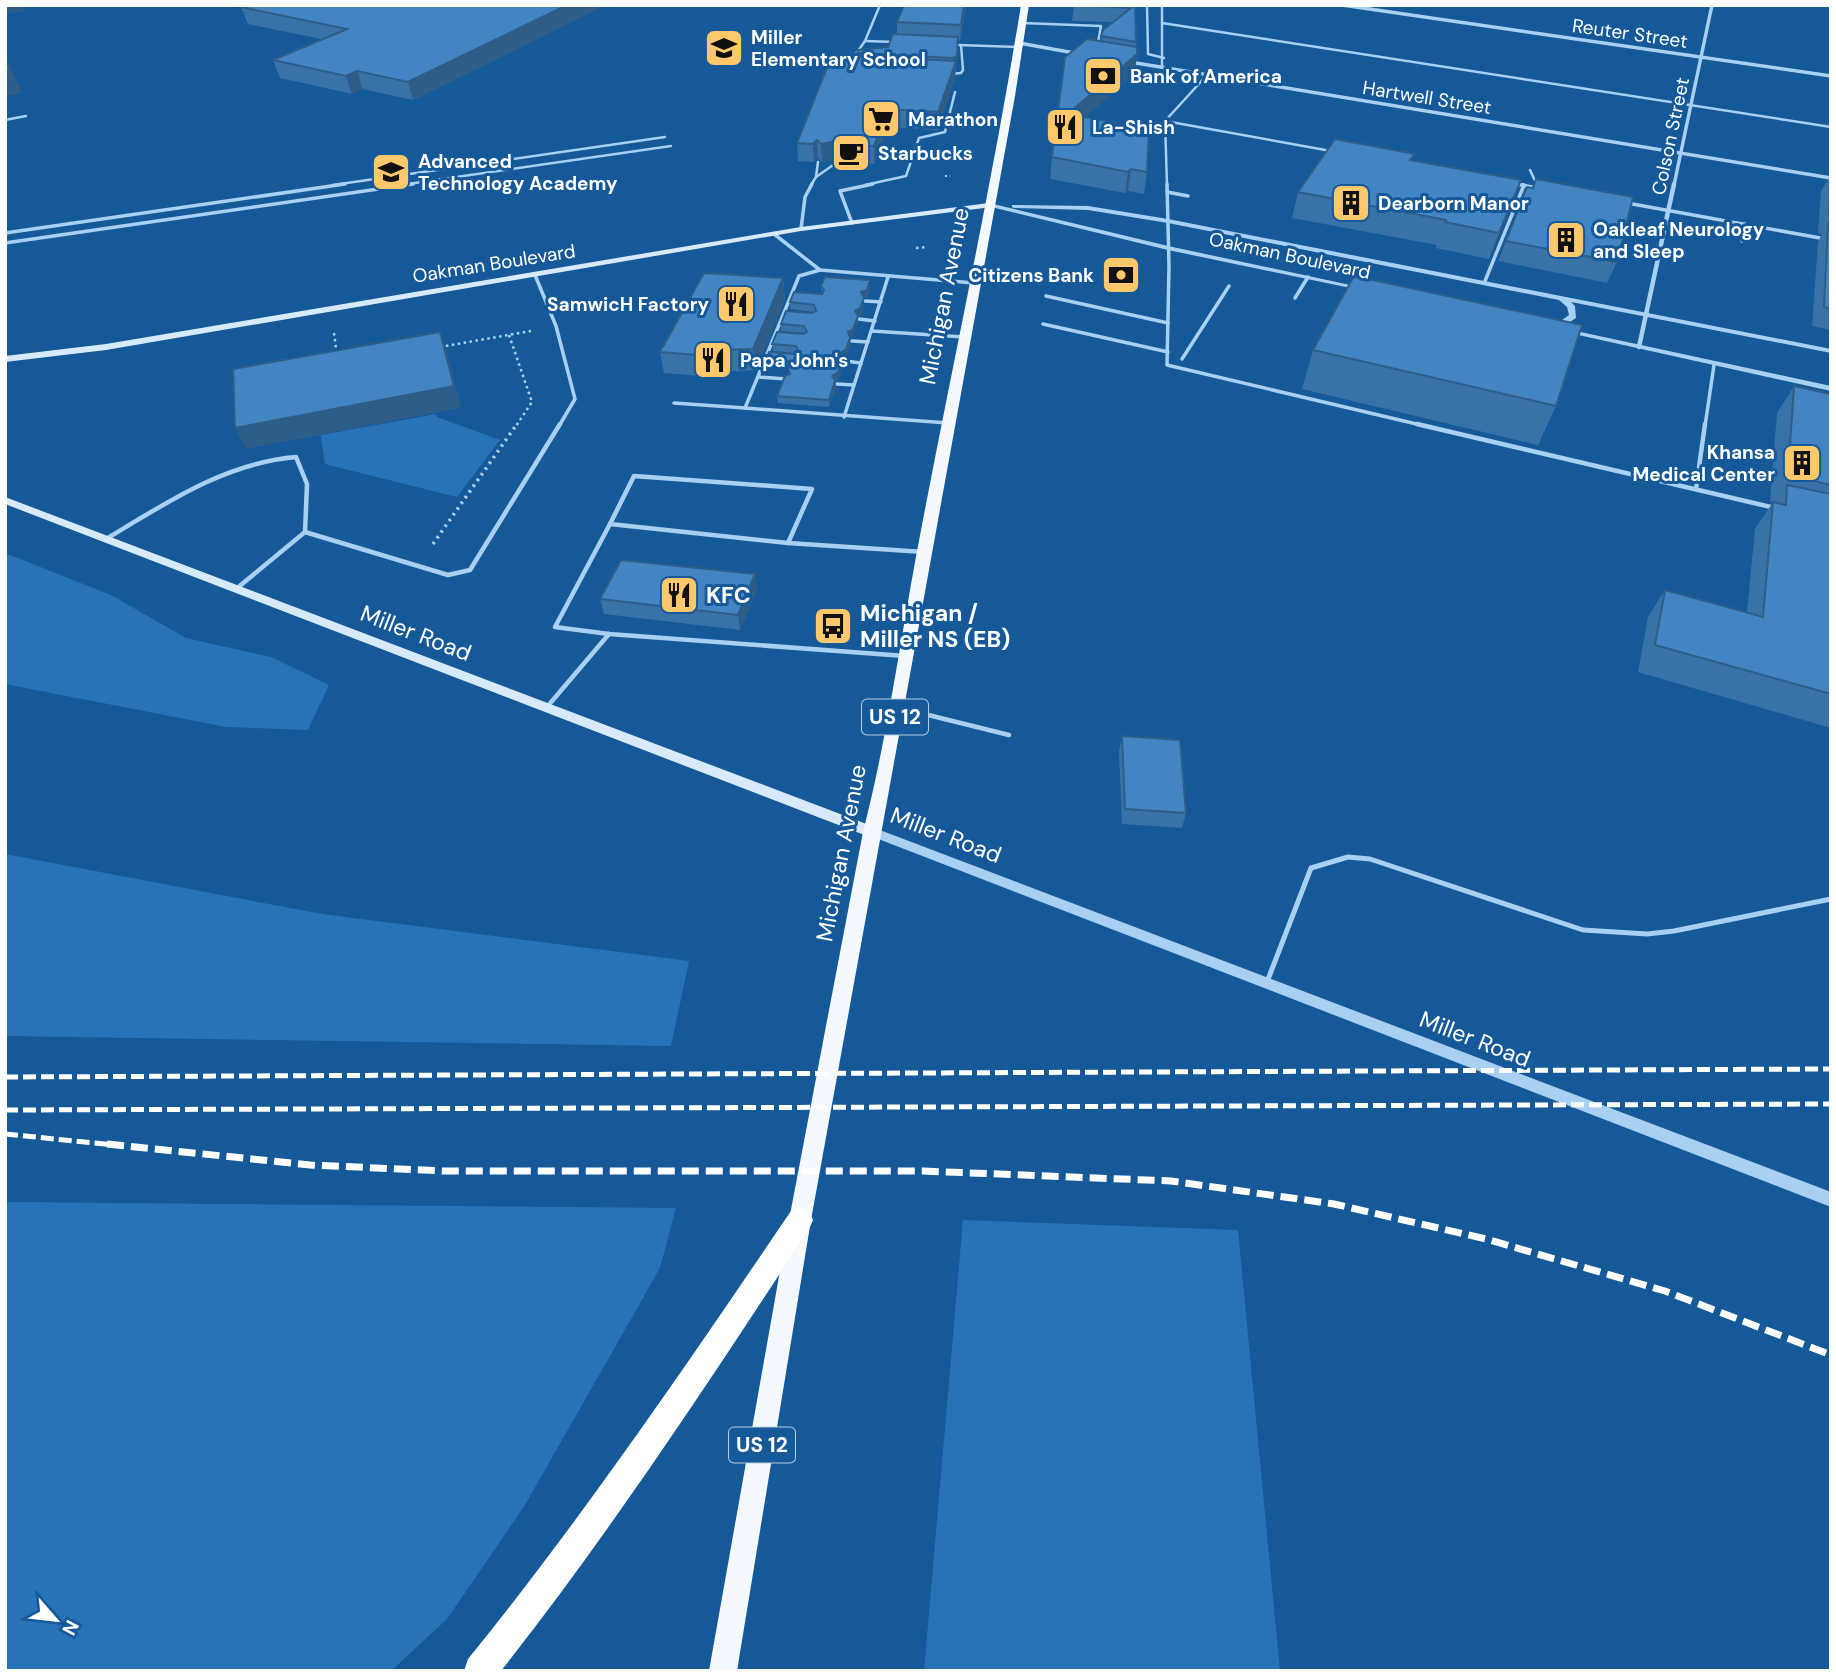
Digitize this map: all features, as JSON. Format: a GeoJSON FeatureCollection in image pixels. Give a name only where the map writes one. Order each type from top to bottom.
{"type":"FeatureCollection","features":[{"type":"Feature","properties":{"kind":"highway"},"geometry":{"type":"LineString","coordinates":[[480,1671],[524,1618],[684,1394],[800,1220]]}},
{"type":"Feature","properties":{"kind":"main road","name":"Michigan Avenue"},"geometry":{"type":"LineString","coordinates":[[723,1671],[800,1220],[872,832],[884,783],[1025,5]]}},
{"type":"Feature","properties":{"kind":"main road","name":"Oakman Boulevard"},"geometry":{"type":"LineString","coordinates":[[7,359],[106,347],[801,229],[989,205]]}},
{"type":"Feature","properties":{"kind":"main road","name":"Miller Road"},"geometry":{"type":"LineString","coordinates":[[5,500],[872,832]]}},
{"type":"Feature","properties":{"kind":"street","name":"Reuter Street"},"geometry":{"type":"LineString","coordinates":[[1342,5],[1831,76]]}},
{"type":"Feature","properties":{"kind":"street","name":"Colson Street"},"geometry":{"type":"LineString","coordinates":[[1639,347],[1712,5]]}},
{"type":"Feature","properties":{"kind":"street"},"geometry":{"type":"LineString","coordinates":[[1018,45],[1084,54]]}},
{"type":"Feature","properties":{"kind":"street","name":"Hartwell Street"},"geometry":{"type":"LineString","coordinates":[[1122,61],[1831,178]]}},
{"type":"Feature","properties":{"kind":"street","name":"Oakman Boulevard"},"geometry":{"type":"LineString","coordinates":[[989,205],[1088,208],[1168,221],[1557,295],[1831,351]]}},
{"type":"Feature","properties":{"kind":"street","name":"Oakman Boulevard"},"geometry":{"type":"LineString","coordinates":[[989,205],[1168,248],[1373,290]]}},
{"type":"Feature","properties":{"kind":"street"},"geometry":{"type":"LineString","coordinates":[[1557,295],[1571,306],[1573,316],[1564,322],[1543,325],[1831,389]]}},
{"type":"Feature","properties":{"kind":"street","name":"Miller Road"},"geometry":{"type":"LineString","coordinates":[[872,832],[1831,1200]]}},
{"type":"Feature","properties":{"kind":"lane"},"geometry":{"type":"LineString","coordinates":[[847,69],[865,41],[880,5]]}},
{"type":"Feature","properties":{"kind":"lane"},"geometry":{"type":"LineString","coordinates":[[1147,5],[1148,54],[1164,58]]}},
{"type":"Feature","properties":{"kind":"lane"},"geometry":{"type":"LineString","coordinates":[[1162,5],[1162,67]]}},
{"type":"Feature","properties":{"kind":"lane"},"geometry":{"type":"LineString","coordinates":[[1022,23],[1101,26],[1095,56]]}},
{"type":"Feature","properties":{"kind":"lane"},"geometry":{"type":"LineString","coordinates":[[1162,23],[1831,127]]}},
{"type":"Feature","properties":{"kind":"lane"},"geometry":{"type":"LineString","coordinates":[[865,41],[900,42]]}},
{"type":"Feature","properties":{"kind":"lane"},"geometry":{"type":"LineString","coordinates":[[949,44],[1018,45]]}},
{"type":"Feature","properties":{"kind":"lane"},"geometry":{"type":"LineString","coordinates":[[940,74],[953,74],[963,70],[961,45]]}},
{"type":"Feature","properties":{"kind":"lane"},"geometry":{"type":"LineString","coordinates":[[1167,77],[1175,69]]}},
{"type":"Feature","properties":{"kind":"lane"},"geometry":{"type":"LineString","coordinates":[[1207,75],[1165,121],[1168,221],[1167,365],[1777,508]]}},
{"type":"Feature","properties":{"kind":"lane"},"geometry":{"type":"LineString","coordinates":[[1193,91],[1202,93]]}},
{"type":"Feature","properties":{"kind":"lane"},"geometry":{"type":"LineString","coordinates":[[852,223],[840,191],[906,176],[919,138],[945,132],[956,92]]}},
{"type":"Feature","properties":{"kind":"lane"},"geometry":{"type":"LineString","coordinates":[[1178,107],[1188,108]]}},
{"type":"Feature","properties":{"kind":"lane"},"geometry":{"type":"LineString","coordinates":[[5,120],[26,116]]}},
{"type":"Feature","properties":{"kind":"lane"},"geometry":{"type":"LineString","coordinates":[[1165,121],[1338,152]]}},
{"type":"Feature","properties":{"kind":"lane"},"geometry":{"type":"LineString","coordinates":[[5,233],[665,137]]}},
{"type":"Feature","properties":{"kind":"lane"},"geometry":{"type":"LineString","coordinates":[[5,243],[671,146]]}},
{"type":"Feature","properties":{"kind":"lane"},"geometry":{"type":"LineString","coordinates":[[801,229],[805,197],[816,177],[818,162]]}},
{"type":"Feature","properties":{"kind":"lane"},"geometry":{"type":"LineString","coordinates":[[816,177],[836,163]]}},
{"type":"Feature","properties":{"kind":"lane"},"geometry":{"type":"LineString","coordinates":[[1511,183],[1538,188],[1530,170]]}},
{"type":"Feature","properties":{"kind":"lane"},"geometry":{"type":"LineString","coordinates":[[1485,281],[1524,185]]}},
{"type":"Feature","properties":{"kind":"lane"},"geometry":{"type":"LineString","coordinates":[[1167,192],[1188,196]]}},
{"type":"Feature","properties":{"kind":"lane"},"geometry":{"type":"LineString","coordinates":[[1627,203],[1831,240]]}},
{"type":"Feature","properties":{"kind":"lane"},"geometry":{"type":"LineString","coordinates":[[1742,242],[1744,224]]}},
{"type":"Feature","properties":{"kind":"lane"},"geometry":{"type":"LineString","coordinates":[[774,234],[820,270]]}},
{"type":"Feature","properties":{"kind":"lane"},"geometry":{"type":"LineString","coordinates":[[745,408],[799,276],[820,270],[974,283]]}},
{"type":"Feature","properties":{"kind":"lane"},"geometry":{"type":"LineString","coordinates":[[305,532],[448,575],[470,570],[575,400],[556,326],[536,275]]}},
{"type":"Feature","properties":{"kind":"lane"},"geometry":{"type":"LineString","coordinates":[[844,416],[888,277]]}},
{"type":"Feature","properties":{"kind":"lane"},"geometry":{"type":"LineString","coordinates":[[1296,298],[1308,277]]}},
{"type":"Feature","properties":{"kind":"lane"},"geometry":{"type":"LineString","coordinates":[[1182,359],[1229,286]]}},
{"type":"Feature","properties":{"kind":"lane"},"geometry":{"type":"LineString","coordinates":[[791,295],[800,295]]}},
{"type":"Feature","properties":{"kind":"lane"},"geometry":{"type":"LineString","coordinates":[[1046,296],[1168,323]]}},
{"type":"Feature","properties":{"kind":"lane"},"geometry":{"type":"LineString","coordinates":[[865,301],[881,302]]}},
{"type":"Feature","properties":{"kind":"lane"},"geometry":{"type":"LineString","coordinates":[[783,313],[793,314]]}},
{"type":"Feature","properties":{"kind":"lane"},"geometry":{"type":"LineString","coordinates":[[859,319],[875,321]]}},
{"type":"Feature","properties":{"kind":"lane"},"geometry":{"type":"LineString","coordinates":[[1043,324],[1168,352]]}},
{"type":"Feature","properties":{"kind":"lane"},"geometry":{"type":"LineString","coordinates":[[872,331],[964,337]]}},
{"type":"Feature","properties":{"kind":"lane"},"geometry":{"type":"LineString","coordinates":[[775,335],[785,336]]}},
{"type":"Feature","properties":{"kind":"lane"},"geometry":{"type":"LineString","coordinates":[[852,341],[868,342]]}},
{"type":"Feature","properties":{"kind":"lane"},"geometry":{"type":"LineString","coordinates":[[766,355],[776,356]]}},
{"type":"Feature","properties":{"kind":"lane"},"geometry":{"type":"LineString","coordinates":[[845,361],[861,363]]}},
{"type":"Feature","properties":{"kind":"lane"},"geometry":{"type":"LineString","coordinates":[[1696,489],[1714,365]]}},
{"type":"Feature","properties":{"kind":"lane"},"geometry":{"type":"LineString","coordinates":[[1245,383],[1250,376]]}},
{"type":"Feature","properties":{"kind":"lane"},"geometry":{"type":"LineString","coordinates":[[758,377],[787,379]]}},
{"type":"Feature","properties":{"kind":"lane"},"geometry":{"type":"LineString","coordinates":[[837,384],[854,384]]}},
{"type":"Feature","properties":{"kind":"lane"},"geometry":{"type":"LineString","coordinates":[[674,403],[948,423]]}},
{"type":"Feature","properties":{"kind":"lane"},"geometry":{"type":"LineString","coordinates":[[106,539],[214,478],[276,457],[296,457],[307,484],[305,532],[236,589]]}},
{"type":"Feature","properties":{"kind":"lane"},"geometry":{"type":"LineString","coordinates":[[788,543],[812,489],[634,476],[555,627],[609,634],[905,656]]}},
{"type":"Feature","properties":{"kind":"lane"},"geometry":{"type":"LineString","coordinates":[[610,524],[788,543],[924,552]]}},
{"type":"Feature","properties":{"kind":"lane"},"geometry":{"type":"LineString","coordinates":[[547,707],[609,634]]}},
{"type":"Feature","properties":{"kind":"lane"},"geometry":{"type":"LineString","coordinates":[[897,707],[1009,735]]}},
{"type":"Feature","properties":{"kind":"lane"},"geometry":{"type":"LineString","coordinates":[[1266,983],[1311,868],[1348,856],[1370,859],[1583,930],[1647,934],[1674,931],[1831,899]]}},
{"type":"Feature","properties":{"kind":"path"},"geometry":{"type":"LineString","coordinates":[[945,176],[950,176]]}},
{"type":"Feature","properties":{"kind":"path"},"geometry":{"type":"LineString","coordinates":[[916,248],[926,247]]}},
{"type":"Feature","properties":{"kind":"path"},"geometry":{"type":"LineString","coordinates":[[430,349],[540,329]]}},
{"type":"Feature","properties":{"kind":"path"},"geometry":{"type":"LineString","coordinates":[[334,331],[338,366]]}},
{"type":"Feature","properties":{"kind":"path"},"geometry":{"type":"LineString","coordinates":[[438,540],[532,402],[509,335]]}},
{"type":"Feature","properties":{"kind":"shaded area"},"geometry":{"type":"Polygon","coordinates":[[[436,414],[437,417],[500,440],[457,497],[325,464],[321,435],[436,414]]]}},
{"type":"Feature","properties":{"kind":"shaded area"},"geometry":{"type":"Polygon","coordinates":[[[5,553],[111,595],[186,638],[271,657],[329,685],[308,730],[226,727],[5,684],[5,553]]]}},
{"type":"Feature","properties":{"kind":"shaded area"},"geometry":{"type":"Polygon","coordinates":[[[5,854],[322,914],[689,961],[671,1046],[5,1036],[5,854]]]}},
{"type":"Feature","properties":{"kind":"shaded area"},"geometry":{"type":"Polygon","coordinates":[[[5,1202],[676,1208],[660,1268],[525,1505],[447,1619],[391,1671],[5,1671],[5,1202]]]}},
{"type":"Feature","properties":{"kind":"shaded area"},"geometry":{"type":"Polygon","coordinates":[[[963,1220],[1238,1230],[1280,1671],[924,1671],[963,1220]]]}},
{"type":"Feature","properties":{"kind":"building"},"geometry":{"type":"Polygon","coordinates":[[[567,5],[408,82],[357,71],[346,76],[273,60],[347,29],[241,7],[567,5]]]}},
{"type":"Feature","properties":{"kind":"building"},"geometry":{"type":"Polygon","coordinates":[[[904,5],[964,5],[961,25],[897,22],[904,5]]]}},
{"type":"Feature","properties":{"kind":"building"},"geometry":{"type":"Polygon","coordinates":[[[1074,5],[1135,5],[1136,42],[1101,36],[1103,30],[1131,8],[1074,5]]]}},
{"type":"Feature","properties":{"kind":"building"},"geometry":{"type":"Polygon","coordinates":[[[893,34],[958,37],[957,56],[953,58],[857,53],[858,50],[888,47],[893,34]]]}},
{"type":"Feature","properties":{"kind":"building"},"geometry":{"type":"Polygon","coordinates":[[[1087,39],[1137,47],[1137,54],[1068,114],[1149,129],[1147,172],[1131,169],[1128,172],[1052,157],[1065,57],[1087,39]]]}},
{"type":"Feature","properties":{"kind":"building"},"geometry":{"type":"Polygon","coordinates":[[[832,55],[956,61],[938,112],[887,109],[874,146],[839,145],[835,141],[821,144],[817,140],[813,144],[797,143],[832,55]]]}},
{"type":"Feature","properties":{"kind":"building"},"geometry":{"type":"Polygon","coordinates":[[[1335,139],[1415,154],[1410,160],[1521,180],[1499,233],[1445,222],[1446,220],[1298,192],[1335,139]]]}},
{"type":"Feature","properties":{"kind":"building","name":"Oakleaf Neurology and Sleep"},"geometry":{"type":"Polygon","coordinates":[[[1536,179],[1633,197],[1617,262],[1506,241],[1527,187],[1533,188],[1536,179]]]}},
{"type":"Feature","properties":{"kind":"building"},"geometry":{"type":"Polygon","coordinates":[[[1831,180],[1831,216],[1829,215],[1831,180]]]}},
{"type":"Feature","properties":{"kind":"building"},"geometry":{"type":"Polygon","coordinates":[[[1828,224],[1831,224],[1831,309],[1824,307],[1828,224]]]}},
{"type":"Feature","properties":{"kind":"building"},"geometry":{"type":"Polygon","coordinates":[[[704,273],[783,278],[753,349],[713,350],[709,356],[660,352],[704,273]]]}},
{"type":"Feature","properties":{"kind":"building"},"geometry":{"type":"Polygon","coordinates":[[[1354,276],[1582,325],[1556,406],[1313,350],[1354,276]]]}},
{"type":"Feature","properties":{"kind":"building"},"geometry":{"type":"Polygon","coordinates":[[[825,277],[870,280],[867,290],[861,292],[864,298],[860,308],[855,311],[858,316],[853,329],[848,332],[850,338],[846,349],[840,353],[843,358],[838,372],[832,376],[835,381],[829,400],[777,396],[785,376],[790,374],[788,368],[791,361],[765,362],[769,352],[799,352],[796,346],[772,344],[777,332],[807,332],[804,326],[781,324],[786,311],[816,311],[814,305],[790,302],[794,292],[822,294],[824,290],[821,286],[825,277]]]}},
{"type":"Feature","properties":{"kind":"building"},"geometry":{"type":"Polygon","coordinates":[[[440,332],[454,386],[235,428],[233,369],[440,332]]]}},
{"type":"Feature","properties":{"kind":"building"},"geometry":{"type":"Polygon","coordinates":[[[1794,386],[1831,394],[1831,485],[1788,475],[1794,386]]]}},
{"type":"Feature","properties":{"kind":"building"},"geometry":{"type":"Polygon","coordinates":[[[1787,485],[1831,494],[1831,694],[1655,645],[1665,590],[1763,617],[1773,502],[1786,505],[1787,485]]]}},
{"type":"Feature","properties":{"kind":"building"},"geometry":{"type":"Polygon","coordinates":[[[621,560],[755,574],[738,615],[600,599],[621,560]]]}},
{"type":"Feature","properties":{"kind":"building"},"geometry":{"type":"Polygon","coordinates":[[[1122,736],[1180,740],[1186,813],[1125,809],[1122,736]]]}},
{"type":"Feature","properties":{"kind":"railway"},"geometry":{"type":"LineString","coordinates":[[5,1077],[1831,1069]]}},
{"type":"Feature","properties":{"kind":"railway"},"geometry":{"type":"LineString","coordinates":[[5,1110],[1831,1104]]}},
{"type":"Feature","properties":{"kind":"railway"},"geometry":{"type":"LineString","coordinates":[[5,1134],[124,1146]]}},
{"type":"Feature","properties":{"kind":"railway"},"geometry":{"type":"LineString","coordinates":[[107,1144],[310,1165],[444,1171],[923,1171],[1171,1181],[1334,1204],[1486,1239],[1665,1291],[1831,1355]]}},
{"type":"Feature","properties":{"kind":"place","name":"Miller Elementary School"},"geometry":{"type":"Point","coordinates":[724,48]}},
{"type":"Feature","properties":{"kind":"place","name":"Bank of America"},"geometry":{"type":"Point","coordinates":[1103,76]}},
{"type":"Feature","properties":{"kind":"place","name":"Marathon"},"geometry":{"type":"Point","coordinates":[881,119]}},
{"type":"Feature","properties":{"kind":"place","name":"La-Shish"},"geometry":{"type":"Point","coordinates":[1065,127]}},
{"type":"Feature","properties":{"kind":"place","name":"Starbucks"},"geometry":{"type":"Point","coordinates":[851,153]}},
{"type":"Feature","properties":{"kind":"place","name":"Advanced Technology Academy"},"geometry":{"type":"Point","coordinates":[391,172]}},
{"type":"Feature","properties":{"kind":"place","name":"Dearborn Manor"},"geometry":{"type":"Point","coordinates":[1351,203]}},
{"type":"Feature","properties":{"kind":"place","name":"Oakleaf Neurology and Sleep"},"geometry":{"type":"Point","coordinates":[1566,240]}},
{"type":"Feature","properties":{"kind":"place","name":"Citizens Bank"},"geometry":{"type":"Point","coordinates":[1121,275]}},
{"type":"Feature","properties":{"kind":"place","name":"SamwicH Factory"},"geometry":{"type":"Point","coordinates":[736,304]}},
{"type":"Feature","properties":{"kind":"place","name":"Papa John's"},"geometry":{"type":"Point","coordinates":[713,360]}},
{"type":"Feature","properties":{"kind":"place","name":"Khansa Medical Center"},"geometry":{"type":"Point","coordinates":[1802,463]}},
{"type":"Feature","properties":{"kind":"place","name":"KFC"},"geometry":{"type":"Point","coordinates":[679,595]}},
{"type":"Feature","properties":{"kind":"place","name":"Michigan / Miller NS (EB)"},"geometry":{"type":"Point","coordinates":[833,626]}}]}
